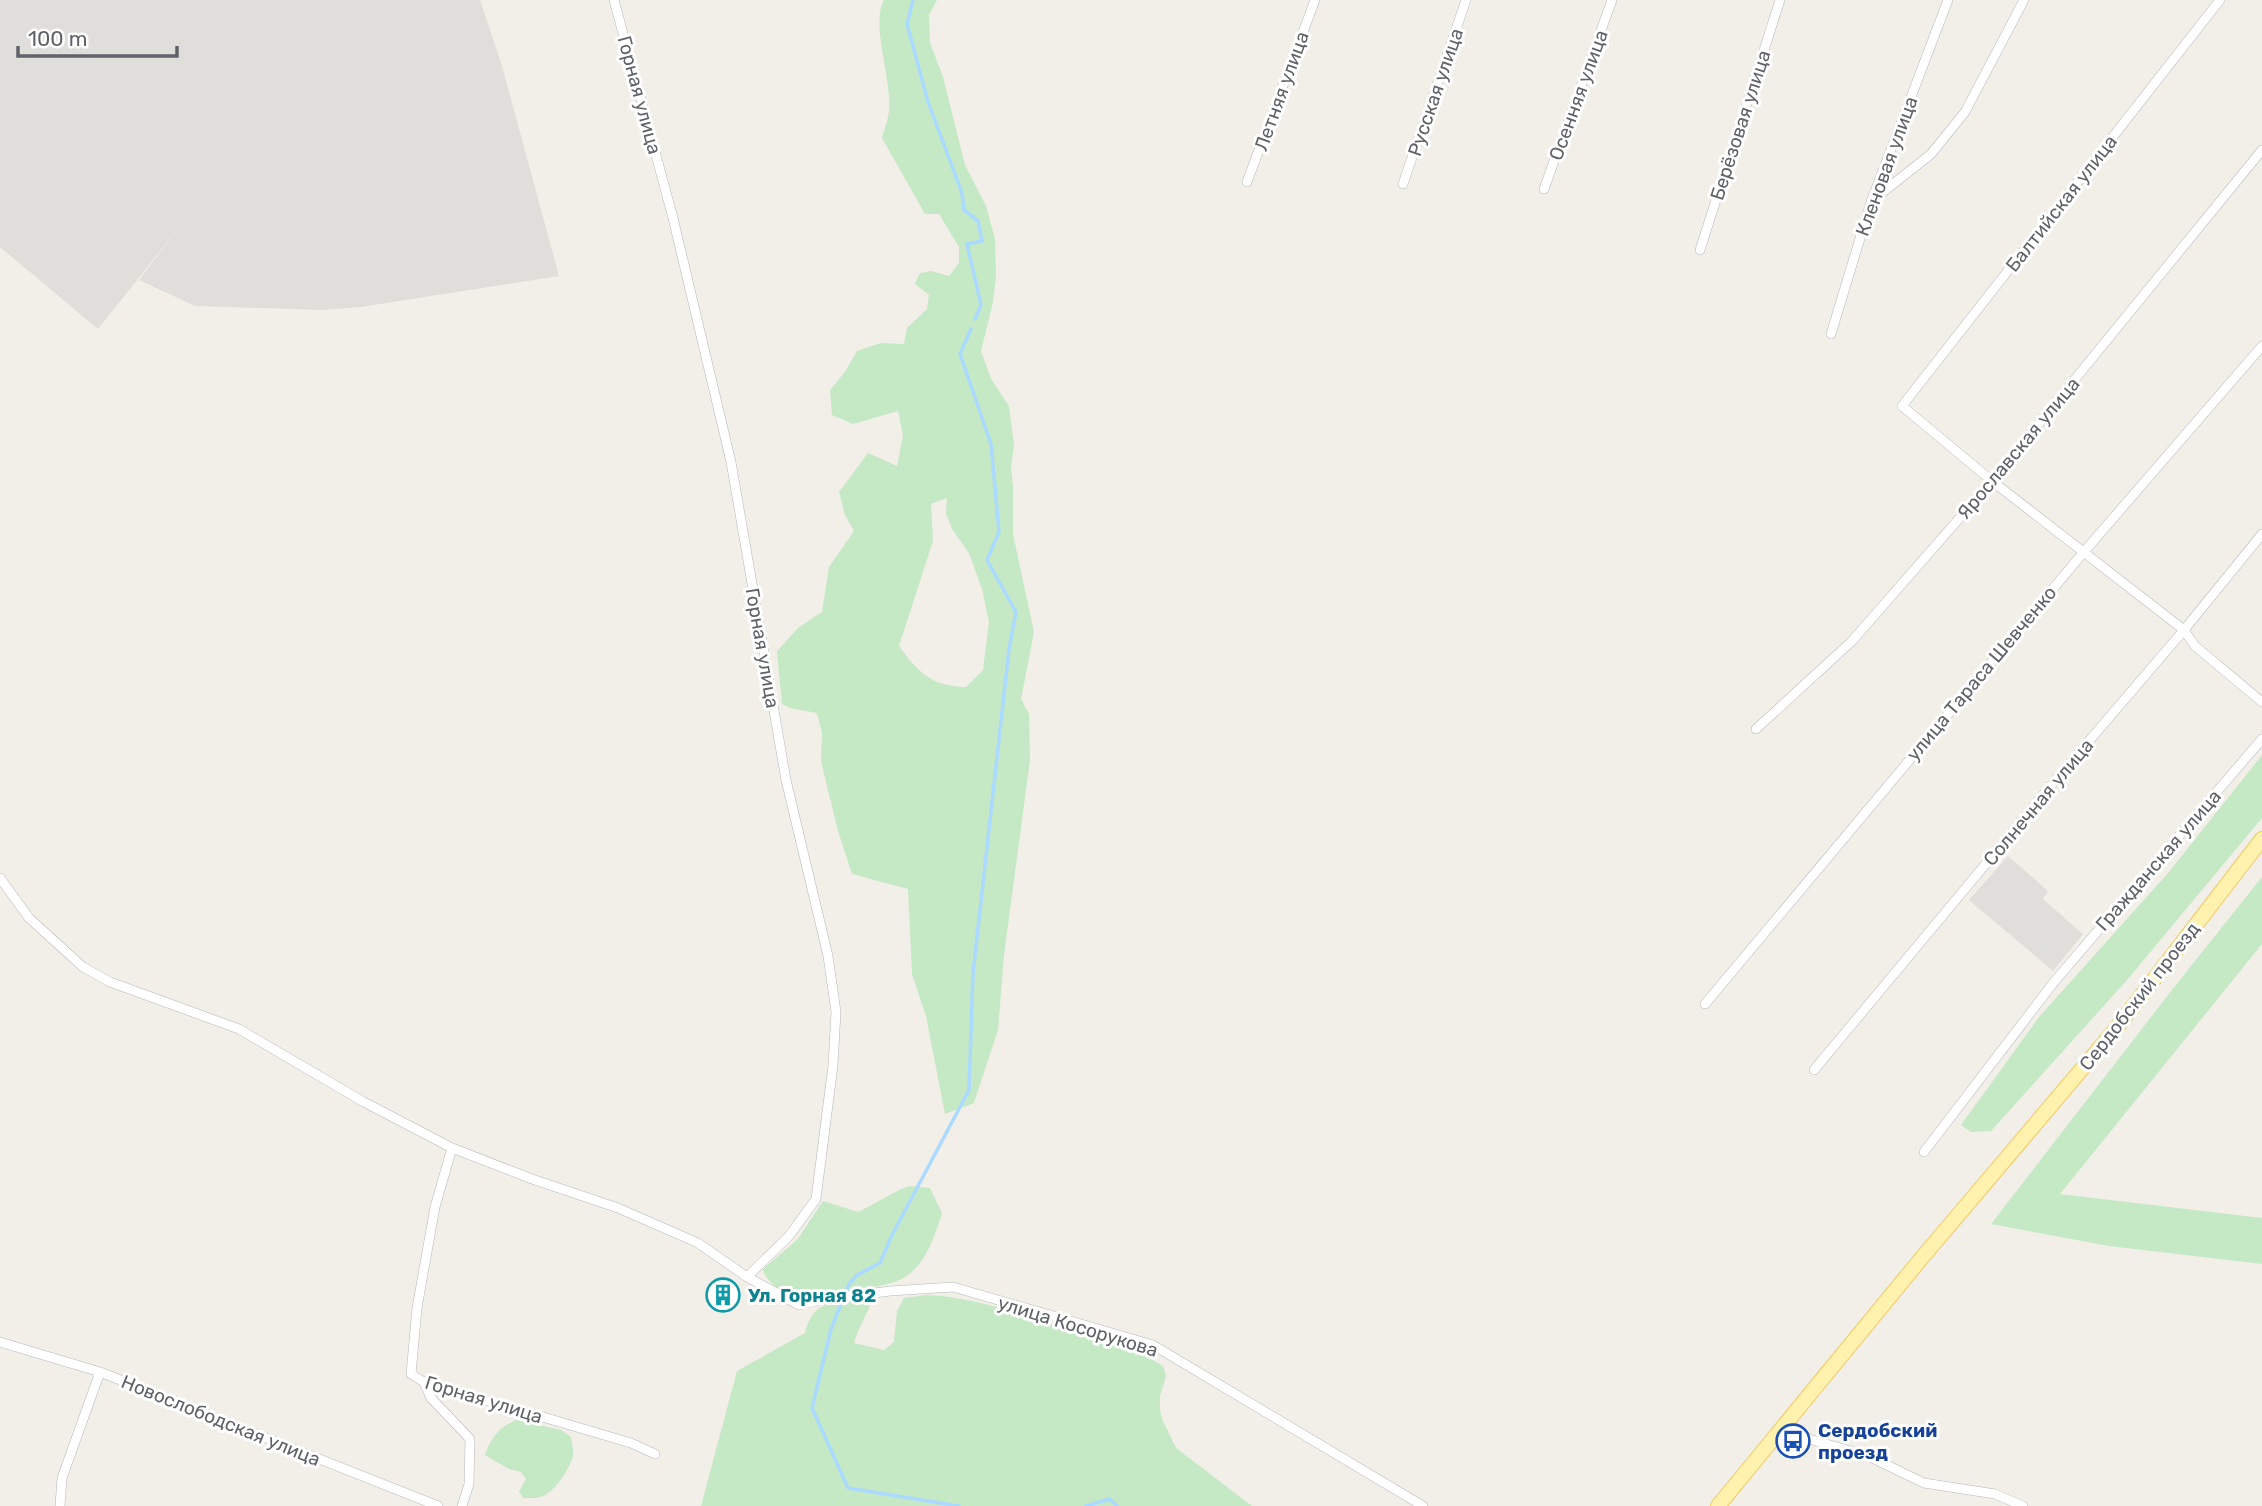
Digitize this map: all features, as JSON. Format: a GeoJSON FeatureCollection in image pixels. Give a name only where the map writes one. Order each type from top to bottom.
{"type":"FeatureCollection","features":[{"type":"Feature","properties":{"kind":"main road","name":"Сердобский проезд"},"geometry":{"type":"LineString","coordinates":[[1717,1506],[2115,1030],[2262,839]]}},
{"type":"Feature","properties":{"kind":"street","name":"Горная улица"},"geometry":{"type":"LineString","coordinates":[[614,0],[673,218],[731,462],[786,780],[828,956],[836,1012],[833,1065],[816,1199],[789,1236],[747,1277]]}},
{"type":"Feature","properties":{"kind":"street","name":"Летняя улица"},"geometry":{"type":"LineString","coordinates":[[1247,182],[1315,0]]}},
{"type":"Feature","properties":{"kind":"street","name":"Русская улица"},"geometry":{"type":"LineString","coordinates":[[1403,184],[1466,0]]}},
{"type":"Feature","properties":{"kind":"street","name":"Осенняя улица"},"geometry":{"type":"LineString","coordinates":[[1544,189],[1612,0]]}},
{"type":"Feature","properties":{"kind":"street","name":"Берёзовая улица"},"geometry":{"type":"LineString","coordinates":[[1700,250],[1780,0]]}},
{"type":"Feature","properties":{"kind":"street","name":"Кленовая улица"},"geometry":{"type":"LineString","coordinates":[[1831,334],[1871,202],[1948,0]]}},
{"type":"Feature","properties":{"kind":"street"},"geometry":{"type":"LineString","coordinates":[[1871,202],[1931,154],[1965,113],[2024,0]]}},
{"type":"Feature","properties":{"kind":"street","name":"Балтийская улица"},"geometry":{"type":"LineString","coordinates":[[1992,481],[1902,406],[2220,0]]}},
{"type":"Feature","properties":{"kind":"street","name":"Ярославская улица"},"geometry":{"type":"LineString","coordinates":[[1756,729],[1852,640],[1992,481],[2262,150]]}},
{"type":"Feature","properties":{"kind":"street","name":"улица Тараса Шевченко"},"geometry":{"type":"LineString","coordinates":[[1705,1004],[2083,553],[2262,346]]}},
{"type":"Feature","properties":{"kind":"street"},"geometry":{"type":"LineString","coordinates":[[1992,481],[2183,630],[2195,646],[2262,702]]}},
{"type":"Feature","properties":{"kind":"street","name":"Солнечная улица"},"geometry":{"type":"LineString","coordinates":[[1814,1070],[2262,534]]}},
{"type":"Feature","properties":{"kind":"street","name":"Гражданская улица"},"geometry":{"type":"LineString","coordinates":[[1924,1152],[2054,982],[2262,739]]}},
{"type":"Feature","properties":{"kind":"street","name":"улица Косорукова"},"geometry":{"type":"LineString","coordinates":[[0,878],[29,918],[83,967],[110,982],[239,1029],[362,1101],[452,1149],[618,1208],[698,1243],[747,1277],[799,1306],[820,1300],[890,1291],[953,1287],[1153,1345],[1423,1506]]}},
{"type":"Feature","properties":{"kind":"street","name":"Горная улица"},"geometry":{"type":"LineString","coordinates":[[452,1149],[435,1207],[416,1308],[411,1374],[424,1382],[631,1443],[655,1454]]}},
{"type":"Feature","properties":{"kind":"street","name":"Новослободская улица"},"geometry":{"type":"LineString","coordinates":[[0,1342],[100,1372],[438,1506]]}},
{"type":"Feature","properties":{"kind":"street"},"geometry":{"type":"LineString","coordinates":[[60,1506],[62,1478],[100,1372]]}},
{"type":"Feature","properties":{"kind":"street"},"geometry":{"type":"LineString","coordinates":[[424,1382],[431,1398],[470,1439],[469,1484],[462,1506]]}},
{"type":"Feature","properties":{"kind":"street"},"geometry":{"type":"LineString","coordinates":[[1787,1424],[1809,1439],[1868,1456],[1924,1483],[1994,1494],[2023,1506]]}},
{"type":"Feature","properties":{"kind":"shaded area"},"geometry":{"type":"Polygon","coordinates":[[[0,0],[480,0],[502,66],[559,276],[361,307],[321,310],[195,306],[139,280],[181,225],[98,329],[0,247],[0,0]]]}},
{"type":"Feature","properties":{"kind":"shaded area"},"geometry":{"type":"Polygon","coordinates":[[[2008,856],[2048,891],[2043,899],[2083,934],[2053,971],[1969,900],[2008,856]]]}},
{"type":"Feature","properties":{"kind":"green space"},"geometry":{"type":"Polygon","coordinates":[[[884,0],[937,0],[929,15],[930,43],[943,77],[965,165],[986,206],[995,239],[996,276],[993,302],[981,351],[991,379],[1009,406],[1014,445],[1011,467],[1013,534],[1034,632],[1021,699],[1029,714],[1030,760],[1004,955],[998,1030],[974,1103],[945,1114],[926,1016],[912,974],[908,889],[852,874],[838,831],[821,761],[822,733],[817,713],[782,704],[777,651],[799,627],[822,612],[829,567],[854,531],[845,515],[839,492],[868,453],[897,466],[903,435],[898,411],[853,424],[832,415],[830,390],[857,351],[881,343],[904,344],[907,328],[927,309],[929,295],[915,284],[920,273],[931,271],[949,276],[959,263],[959,247],[939,214],[925,214],[882,138],[889,99],[880,38],[880,10],[884,0]],[[947,498],[931,504],[933,541],[899,646],[920,671],[935,681],[966,687],[983,670],[989,622],[982,589],[969,553],[952,529],[946,513],[947,498]]]}},
{"type":"Feature","properties":{"kind":"green space"},"geometry":{"type":"Polygon","coordinates":[[[2262,755],[2262,818],[2127,980],[1991,1131],[1971,1132],[1961,1125],[2039,1017],[2169,872],[2262,755]]]}},
{"type":"Feature","properties":{"kind":"green space"},"geometry":{"type":"Polygon","coordinates":[[[2262,877],[2262,944],[2060,1194],[2262,1218],[2262,1264],[2109,1246],[1991,1224],[2175,986],[2262,877]]]}},
{"type":"Feature","properties":{"kind":"green space"},"geometry":{"type":"Polygon","coordinates":[[[909,1186],[930,1188],[942,1213],[924,1257],[905,1277],[866,1289],[798,1295],[781,1290],[766,1277],[763,1269],[797,1240],[823,1201],[858,1212],[909,1186]]]}},
{"type":"Feature","properties":{"kind":"green space"},"geometry":{"type":"Polygon","coordinates":[[[926,1295],[978,1302],[1012,1311],[1113,1343],[1163,1366],[1166,1376],[1160,1396],[1160,1409],[1176,1448],[1252,1506],[701,1506],[737,1371],[805,1333],[815,1312],[821,1307],[838,1302],[871,1302],[854,1343],[884,1350],[894,1342],[897,1311],[904,1298],[926,1295]]]}},
{"type":"Feature","properties":{"kind":"green space"},"geometry":{"type":"Polygon","coordinates":[[[516,1420],[561,1430],[571,1437],[573,1454],[568,1469],[553,1489],[540,1497],[523,1498],[519,1491],[526,1479],[521,1472],[509,1469],[485,1455],[496,1434],[516,1420]]]}},
{"type":"Feature","properties":{"kind":"waterway"},"geometry":{"type":"LineString","coordinates":[[913,0],[907,24],[928,102],[962,193],[964,210],[978,221],[982,241],[967,244],[981,305],[975,319]]}},
{"type":"Feature","properties":{"kind":"waterway"},"geometry":{"type":"LineString","coordinates":[[959,1506],[848,1488],[812,1408],[831,1329],[849,1284],[857,1275],[880,1263],[892,1235],[969,1090],[973,973],[1009,649],[1016,612],[987,560],[999,532],[991,444],[960,354],[971,329]]}},
{"type":"Feature","properties":{"kind":"waterway"},"geometry":{"type":"LineString","coordinates":[[1086,1506],[1110,1499],[1117,1506]]}},
{"type":"Feature","properties":{"kind":"place","name":"Ул. Горная 82"},"geometry":{"type":"Point","coordinates":[723,1295]}},
{"type":"Feature","properties":{"kind":"place","name":"Сердобский проезд"},"geometry":{"type":"Point","coordinates":[1793,1441]}}]}
